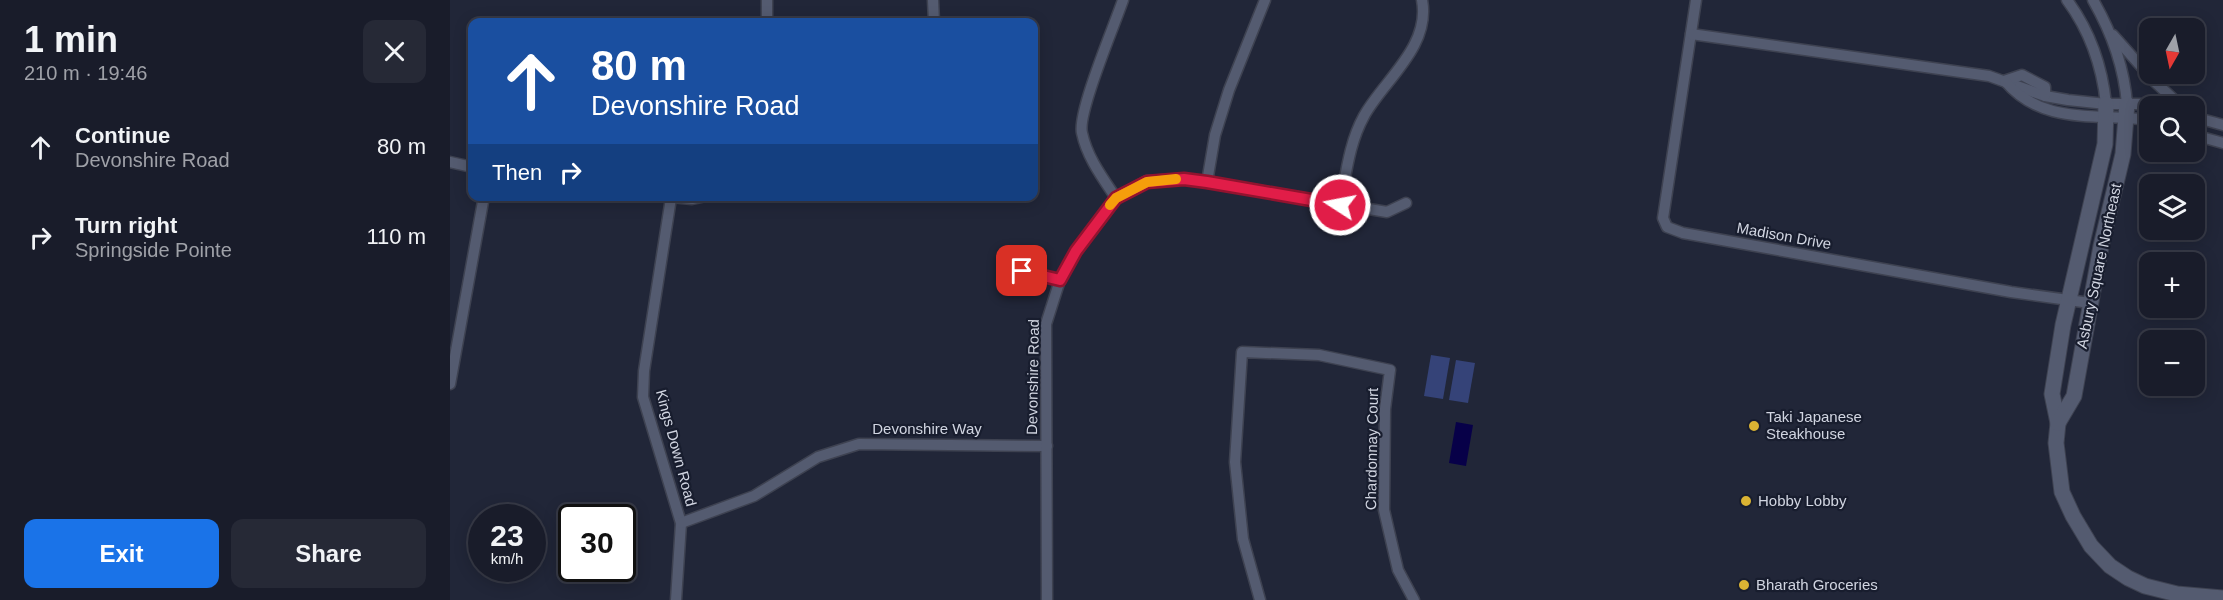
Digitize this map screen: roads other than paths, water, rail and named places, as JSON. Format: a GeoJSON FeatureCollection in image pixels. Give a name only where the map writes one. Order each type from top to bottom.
{"type":"FeatureCollection","features":[{"type":"Feature","properties":{"kind":"street"},"geometry":{"type":"LineString","coordinates":[[767,0],[767,18]]}},
{"type":"Feature","properties":{"kind":"street"},"geometry":{"type":"LineString","coordinates":[[933,0],[934,18]]}},
{"type":"Feature","properties":{"kind":"street"},"geometry":{"type":"LineString","coordinates":[[1116,198],[1091,159],[1081,130],[1088,97],[1123,0]]}},
{"type":"Feature","properties":{"kind":"street"},"geometry":{"type":"LineString","coordinates":[[1207,182],[1215,135],[1229,90],[1265,0]]}},
{"type":"Feature","properties":{"kind":"street"},"geometry":{"type":"LineString","coordinates":[[1340,205],[1352,147],[1364,115],[1412,51],[1420,30],[1422,0]]}},
{"type":"Feature","properties":{"kind":"street","name":"Madison Drive"},"geometry":{"type":"LineString","coordinates":[[1696,0],[1663,219],[1667,227],[1806,255],[2012,292],[2090,303]]}},
{"type":"Feature","properties":{"kind":"street"},"geometry":{"type":"LineString","coordinates":[[2067,0],[2095,50],[2102,73],[2107,111]]}},
{"type":"Feature","properties":{"kind":"street"},"geometry":{"type":"LineString","coordinates":[[2093,0],[2109,31],[2122,68],[2127,111]]}},
{"type":"Feature","properties":{"kind":"street"},"geometry":{"type":"LineString","coordinates":[[2109,31],[2154,82],[2170,96]]}},
{"type":"Feature","properties":{"kind":"street"},"geometry":{"type":"LineString","coordinates":[[1691,34],[1944,70],[2004,81],[2045,96],[2107,111]]}},
{"type":"Feature","properties":{"kind":"street"},"geometry":{"type":"LineString","coordinates":[[2004,81],[2020,97],[2042,109],[2127,111],[2139,108]]}},
{"type":"Feature","properties":{"kind":"street","name":"Asbury Square Northeast"},"geometry":{"type":"LineString","coordinates":[[2107,111],[2104,151],[2068,300],[2052,394],[2058,423],[2056,443],[2062,492],[2091,546],[2110,566],[2128,578],[2145,586],[2177,594],[2223,598]]}},
{"type":"Feature","properties":{"kind":"street"},"geometry":{"type":"LineString","coordinates":[[2127,111],[2139,116]]}},
{"type":"Feature","properties":{"kind":"street","name":"Asbury Square Northeast"},"geometry":{"type":"LineString","coordinates":[[2058,423],[2074,396],[2100,246],[2123,154],[2127,111]]}},
{"type":"Feature","properties":{"kind":"street"},"geometry":{"type":"LineString","coordinates":[[2205,120],[2223,125]]}},
{"type":"Feature","properties":{"kind":"street"},"geometry":{"type":"LineString","coordinates":[[2205,138],[2223,143]]}},
{"type":"Feature","properties":{"kind":"street"},"geometry":{"type":"LineString","coordinates":[[450,162],[468,166]]}},
{"type":"Feature","properties":{"kind":"street","name":"Devonshire Road"},"geometry":{"type":"LineString","coordinates":[[1047,600],[1046,324],[1060,280],[1076,251],[1116,198],[1147,182],[1184,179],[1387,212],[1406,203]]}},
{"type":"Feature","properties":{"kind":"street"},"geometry":{"type":"LineString","coordinates":[[450,384],[483,201]]}},
{"type":"Feature","properties":{"kind":"street","name":"Kings Down Road"},"geometry":{"type":"LineString","coordinates":[[665,201],[644,371],[643,397],[681,523],[676,600]]}},
{"type":"Feature","properties":{"kind":"street"},"geometry":{"type":"LineString","coordinates":[[1003,265],[1060,280]]}},
{"type":"Feature","properties":{"kind":"street","name":"Chardonnay Court"},"geometry":{"type":"LineString","coordinates":[[1260,600],[1242,539],[1235,462],[1242,352],[1319,355],[1390,370],[1385,409],[1384,510],[1398,570],[1414,600]]}},
{"type":"Feature","properties":{"kind":"street","name":"Devonshire Way"},"geometry":{"type":"LineString","coordinates":[[681,523],[754,496],[818,457],[860,444],[1047,446]]}},
{"type":"Feature","properties":{"kind":"place","name":"Taki Japanese Steakhouse"},"geometry":{"type":"Point","coordinates":[1754,426]}},
{"type":"Feature","properties":{"kind":"place","name":"Hobby Lobby"},"geometry":{"type":"Point","coordinates":[1746,501]}},
{"type":"Feature","properties":{"kind":"place","name":"Bharath Groceries"},"geometry":{"type":"Point","coordinates":[1744,585]}}]}
